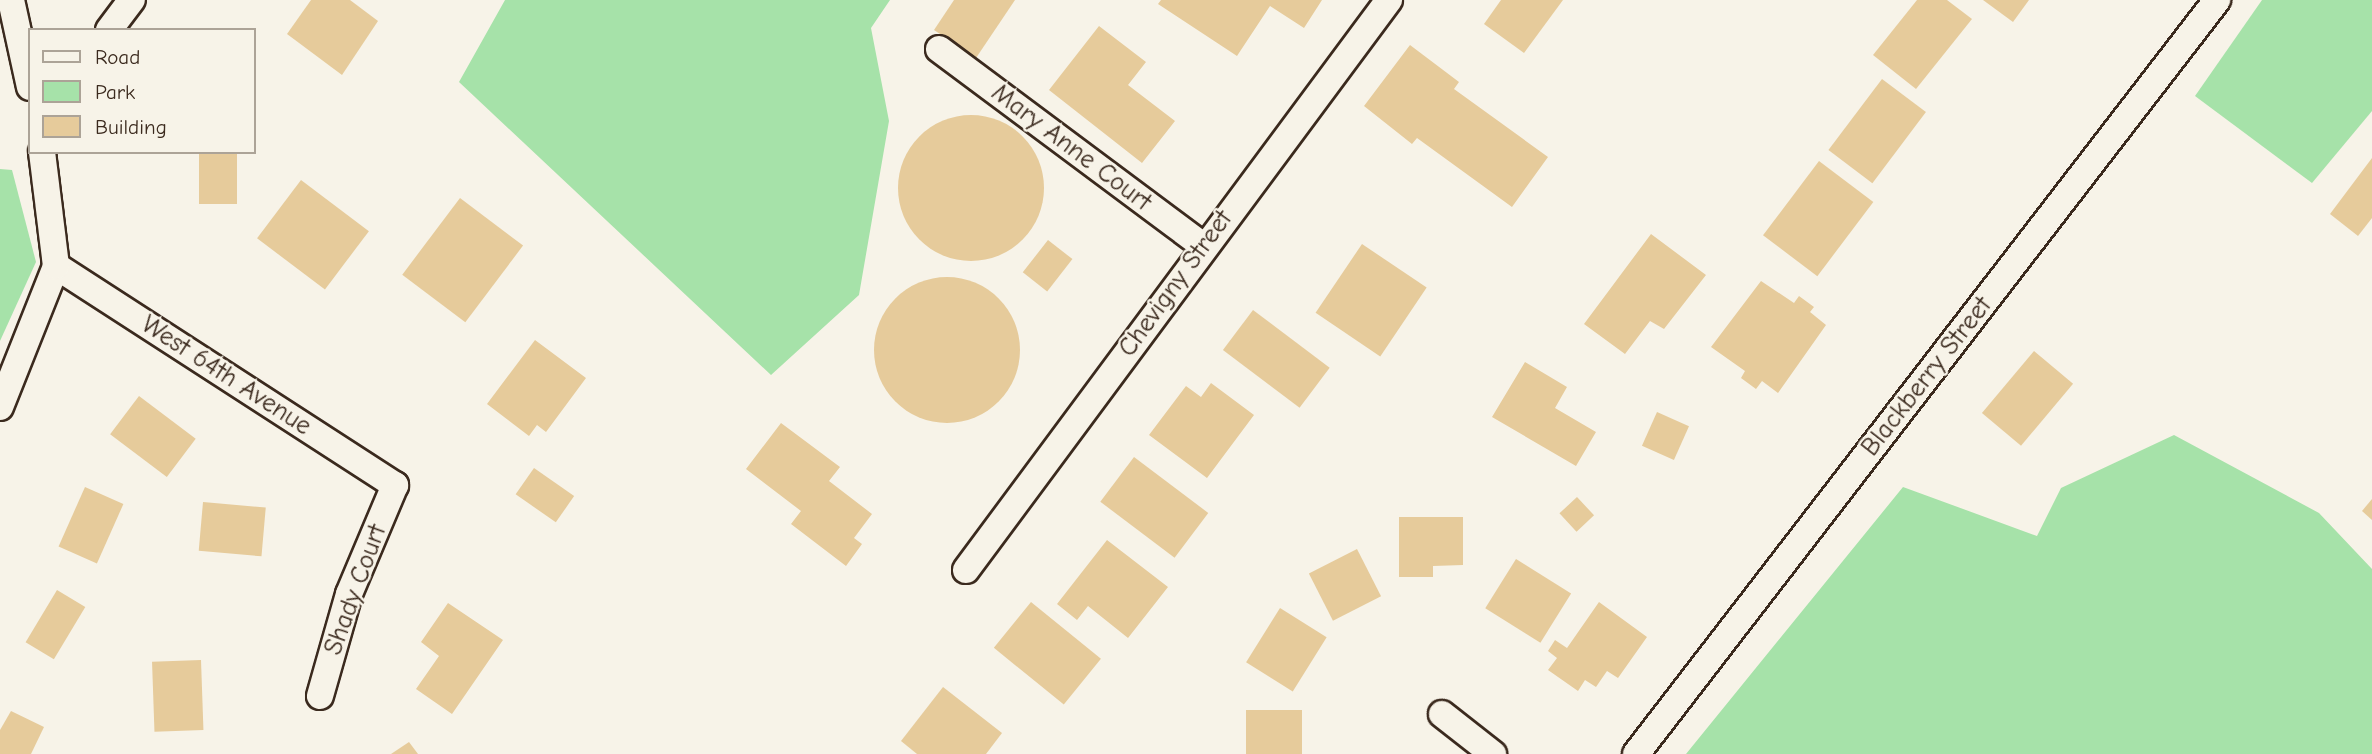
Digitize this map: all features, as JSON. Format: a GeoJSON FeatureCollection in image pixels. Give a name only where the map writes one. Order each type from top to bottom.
{"type":"FeatureCollection","features":[{"type":"Feature","properties":{"kind":"street"},"geometry":{"type":"LineString","coordinates":[[11,0],[28,78]]}},
{"type":"Feature","properties":{"kind":"street"},"geometry":{"type":"LineString","coordinates":[[111,28],[132,0]]}},
{"type":"Feature","properties":{"kind":"street","name":"Chevigny Street"},"geometry":{"type":"LineString","coordinates":[[965,570],[1203,246],[1389,0]]}},
{"type":"Feature","properties":{"kind":"street","name":"Blackberry Street"},"geometry":{"type":"LineString","coordinates":[[1636,754],[2217,0]]}},
{"type":"Feature","properties":{"kind":"street","name":"Mary Anne Court"},"geometry":{"type":"LineString","coordinates":[[939,50],[1203,246]]}},
{"type":"Feature","properties":{"kind":"street"},"geometry":{"type":"LineString","coordinates":[[0,407],[56,266],[41,154]]}},
{"type":"Feature","properties":{"kind":"street","name":"West 64th Avenue"},"geometry":{"type":"LineString","coordinates":[[56,266],[395,485]]}},
{"type":"Feature","properties":{"kind":"street","name":"Shady Court"},"geometry":{"type":"LineString","coordinates":[[320,696],[349,593],[395,485]]}},
{"type":"Feature","properties":{"kind":"street"},"geometry":{"type":"LineString","coordinates":[[1442,714],[1493,754]]}},
{"type":"Feature","properties":{"kind":"green space"},"geometry":{"type":"Polygon","coordinates":[[[505,0],[890,0],[871,28],[889,121],[859,295],[771,375],[459,82],[505,0]]]}},
{"type":"Feature","properties":{"kind":"green space"},"geometry":{"type":"Polygon","coordinates":[[[2262,0],[2372,0],[2372,111],[2312,183],[2195,96],[2262,0]]]}},
{"type":"Feature","properties":{"kind":"green space"},"geometry":{"type":"Polygon","coordinates":[[[0,169],[12,170],[36,262],[0,341],[0,169]]]}},
{"type":"Feature","properties":{"kind":"green space"},"geometry":{"type":"Polygon","coordinates":[[[2174,435],[2319,513],[2372,569],[2372,754],[1686,754],[1903,487],[2037,536],[2061,488],[2174,435]]]}},
{"type":"Feature","properties":{"kind":"building"},"geometry":{"type":"Polygon","coordinates":[[[311,0],[350,0],[378,21],[342,75],[287,34],[311,0]]]}},
{"type":"Feature","properties":{"kind":"building"},"geometry":{"type":"Polygon","coordinates":[[[954,0],[1015,0],[976,58],[934,30],[954,0]]]}},
{"type":"Feature","properties":{"kind":"building"},"geometry":{"type":"Polygon","coordinates":[[[1161,0],[1322,0],[1304,28],[1270,6],[1237,56],[1158,4],[1161,0]]]}},
{"type":"Feature","properties":{"kind":"building"},"geometry":{"type":"Polygon","coordinates":[[[1501,0],[1563,0],[1524,53],[1484,24],[1501,0]]]}},
{"type":"Feature","properties":{"kind":"building"},"geometry":{"type":"Polygon","coordinates":[[[1917,0],[1947,0],[1972,19],[1916,89],[1873,55],[1917,0]]]}},
{"type":"Feature","properties":{"kind":"building"},"geometry":{"type":"Polygon","coordinates":[[[1983,0],[2029,0],[2013,22],[1983,0]]]}},
{"type":"Feature","properties":{"kind":"building"},"geometry":{"type":"Polygon","coordinates":[[[1099,26],[1146,62],[1128,85],[1175,121],[1142,163],[1049,90],[1099,26]]]}},
{"type":"Feature","properties":{"kind":"building"},"geometry":{"type":"Polygon","coordinates":[[[1410,45],[1459,82],[1454,89],[1548,157],[1512,207],[1417,138],[1412,144],[1364,106],[1410,45]]]}},
{"type":"Feature","properties":{"kind":"building"},"geometry":{"type":"Polygon","coordinates":[[[1882,79],[1926,112],[1872,183],[1828,150],[1882,79]]]}},
{"type":"Feature","properties":{"kind":"building"},"geometry":{"type":"Polygon","coordinates":[[[971,115],[999,121],[1022,137],[1038,160],[1044,188],[1038,216],[1022,239],[999,255],[971,261],[943,255],[920,239],[904,216],[898,188],[904,160],[920,137],[943,121],[971,115]]]}},
{"type":"Feature","properties":{"kind":"building"},"geometry":{"type":"Polygon","coordinates":[[[199,154],[237,154],[237,204],[199,204],[199,154]]]}},
{"type":"Feature","properties":{"kind":"building"},"geometry":{"type":"Polygon","coordinates":[[[2372,158],[2372,218],[2358,236],[2330,214],[2372,158]]]}},
{"type":"Feature","properties":{"kind":"building"},"geometry":{"type":"Polygon","coordinates":[[[1819,161],[1873,202],[1817,276],[1763,235],[1819,161]]]}},
{"type":"Feature","properties":{"kind":"building"},"geometry":{"type":"Polygon","coordinates":[[[301,180],[369,231],[325,289],[257,238],[301,180]]]}},
{"type":"Feature","properties":{"kind":"building"},"geometry":{"type":"Polygon","coordinates":[[[460,198],[523,246],[465,322],[402,275],[460,198]]]}},
{"type":"Feature","properties":{"kind":"building"},"geometry":{"type":"Polygon","coordinates":[[[1651,234],[1706,275],[1664,329],[1650,321],[1625,354],[1584,324],[1651,234]]]}},
{"type":"Feature","properties":{"kind":"building"},"geometry":{"type":"Polygon","coordinates":[[[1048,240],[1072,259],[1047,291],[1023,272],[1048,240]]]}},
{"type":"Feature","properties":{"kind":"building"},"geometry":{"type":"Polygon","coordinates":[[[1362,244],[1427,288],[1380,356],[1316,313],[1362,244]]]}},
{"type":"Feature","properties":{"kind":"building"},"geometry":{"type":"Polygon","coordinates":[[[947,277],[975,283],[998,299],[1014,322],[1020,350],[1014,378],[998,401],[975,417],[947,423],[919,417],[896,401],[880,378],[874,350],[880,322],[896,299],[919,283],[947,277]]]}},
{"type":"Feature","properties":{"kind":"building"},"geometry":{"type":"Polygon","coordinates":[[[1761,281],[1794,303],[1799,296],[1814,307],[1810,312],[1826,325],[1778,393],[1762,381],[1756,389],[1741,378],[1745,371],[1711,347],[1761,281]]]}},
{"type":"Feature","properties":{"kind":"building"},"geometry":{"type":"Polygon","coordinates":[[[1253,310],[1330,368],[1300,408],[1223,350],[1253,310]]]}},
{"type":"Feature","properties":{"kind":"building"},"geometry":{"type":"Polygon","coordinates":[[[535,340],[586,378],[546,432],[537,425],[529,436],[487,404],[535,340]]]}},
{"type":"Feature","properties":{"kind":"building"},"geometry":{"type":"Polygon","coordinates":[[[2034,351],[2073,384],[2021,446],[1982,413],[2034,351]]]}},
{"type":"Feature","properties":{"kind":"building"},"geometry":{"type":"Polygon","coordinates":[[[1525,362],[1567,387],[1555,408],[1596,432],[1576,466],[1492,417],[1525,362]]]}},
{"type":"Feature","properties":{"kind":"building"},"geometry":{"type":"Polygon","coordinates":[[[1211,383],[1254,415],[1207,478],[1149,435],[1186,386],[1201,397],[1211,383]]]}},
{"type":"Feature","properties":{"kind":"building"},"geometry":{"type":"Polygon","coordinates":[[[139,396],[196,439],[167,477],[110,434],[139,396]]]}},
{"type":"Feature","properties":{"kind":"building"},"geometry":{"type":"Polygon","coordinates":[[[1657,412],[1689,426],[1674,460],[1642,446],[1657,412]]]}},
{"type":"Feature","properties":{"kind":"building"},"geometry":{"type":"Polygon","coordinates":[[[781,423],[840,467],[829,481],[872,514],[854,538],[862,544],[846,566],[791,524],[801,511],[746,469],[781,423]]]}},
{"type":"Feature","properties":{"kind":"building"},"geometry":{"type":"Polygon","coordinates":[[[1134,457],[1208,513],[1175,558],[1100,502],[1134,457]]]}},
{"type":"Feature","properties":{"kind":"building"},"geometry":{"type":"Polygon","coordinates":[[[534,468],[574,496],[556,522],[516,494],[534,468]]]}},
{"type":"Feature","properties":{"kind":"building"},"geometry":{"type":"Polygon","coordinates":[[[85,487],[123,504],[97,563],[59,546],[85,487]]]}},
{"type":"Feature","properties":{"kind":"building"},"geometry":{"type":"Polygon","coordinates":[[[1577,497],[1594,515],[1576,532],[1559,513],[1577,497]]]}},
{"type":"Feature","properties":{"kind":"building"},"geometry":{"type":"Polygon","coordinates":[[[2372,499],[2372,520],[2362,511],[2372,499]]]}},
{"type":"Feature","properties":{"kind":"building"},"geometry":{"type":"Polygon","coordinates":[[[203,502],[266,507],[261,556],[199,551],[203,502]]]}},
{"type":"Feature","properties":{"kind":"building"},"geometry":{"type":"Polygon","coordinates":[[[1399,517],[1463,517],[1463,565],[1433,566],[1433,577],[1399,577],[1399,517]]]}},
{"type":"Feature","properties":{"kind":"building"},"geometry":{"type":"Polygon","coordinates":[[[1107,540],[1168,587],[1128,638],[1088,606],[1077,620],[1057,604],[1107,540]]]}},
{"type":"Feature","properties":{"kind":"building"},"geometry":{"type":"Polygon","coordinates":[[[1357,549],[1381,596],[1333,621],[1309,574],[1357,549]]]}},
{"type":"Feature","properties":{"kind":"building"},"geometry":{"type":"Polygon","coordinates":[[[1516,559],[1571,593],[1540,643],[1485,608],[1516,559]]]}},
{"type":"Feature","properties":{"kind":"building"},"geometry":{"type":"Polygon","coordinates":[[[57,590],[85,607],[54,659],[26,642],[57,590]]]}},
{"type":"Feature","properties":{"kind":"building"},"geometry":{"type":"Polygon","coordinates":[[[1031,602],[1101,659],[1064,704],[994,648],[1031,602]]]}},
{"type":"Feature","properties":{"kind":"building"},"geometry":{"type":"Polygon","coordinates":[[[1599,602],[1647,637],[1618,678],[1607,671],[1596,687],[1585,680],[1578,691],[1548,670],[1557,658],[1548,651],[1555,640],[1567,648],[1599,602]]]}},
{"type":"Feature","properties":{"kind":"building"},"geometry":{"type":"Polygon","coordinates":[[[448,603],[503,640],[452,714],[416,689],[439,656],[421,642],[448,603]]]}},
{"type":"Feature","properties":{"kind":"building"},"geometry":{"type":"Polygon","coordinates":[[[1280,608],[1327,637],[1293,691],[1246,662],[1280,608]]]}},
{"type":"Feature","properties":{"kind":"building"},"geometry":{"type":"Polygon","coordinates":[[[201,660],[203,730],[154,732],[152,662],[201,660]]]}},
{"type":"Feature","properties":{"kind":"building"},"geometry":{"type":"Polygon","coordinates":[[[943,687],[1002,733],[986,754],[917,754],[901,741],[943,687]]]}},
{"type":"Feature","properties":{"kind":"building"},"geometry":{"type":"Polygon","coordinates":[[[1246,710],[1302,710],[1302,754],[1246,754],[1246,710]]]}},
{"type":"Feature","properties":{"kind":"building"},"geometry":{"type":"Polygon","coordinates":[[[11,711],[44,727],[31,754],[0,754],[0,730],[11,711]]]}},
{"type":"Feature","properties":{"kind":"building"},"geometry":{"type":"Polygon","coordinates":[[[409,742],[418,754],[391,754],[409,742]]]}}]}
